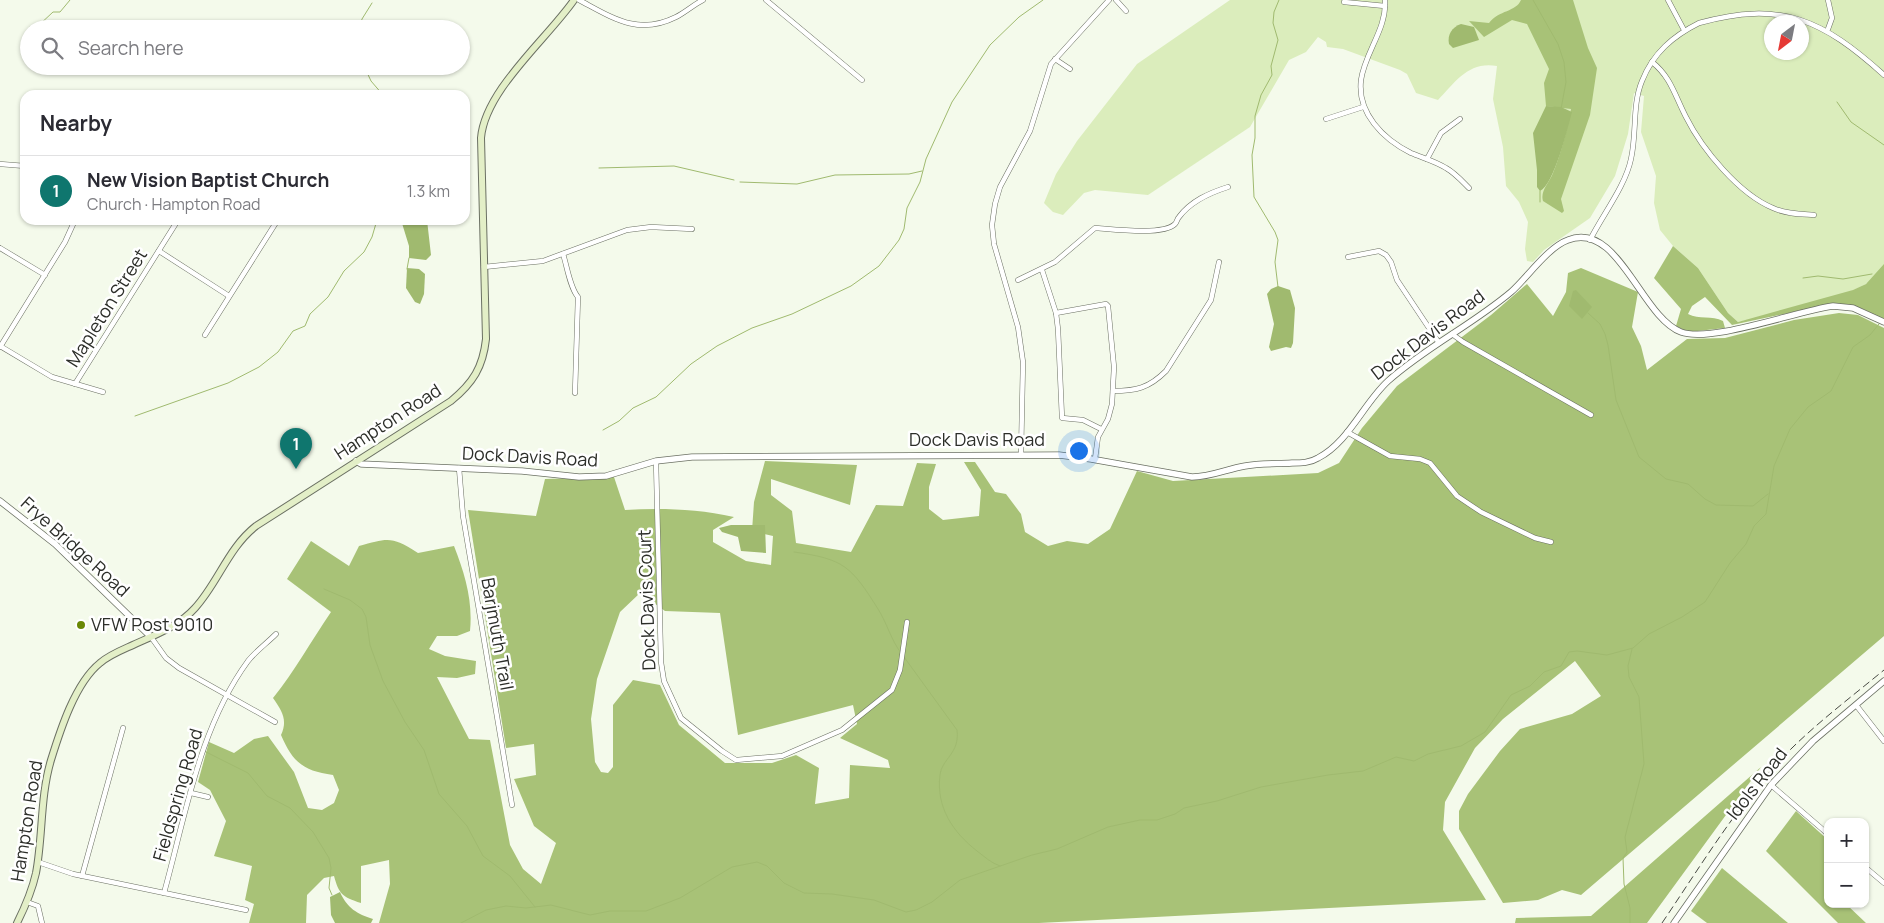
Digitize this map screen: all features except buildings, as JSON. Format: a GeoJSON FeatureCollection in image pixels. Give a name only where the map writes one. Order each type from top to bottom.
{"type":"FeatureCollection","features":[{"type":"Feature","properties":{"kind":"main road","name":"Hampton Road"},"geometry":{"type":"LineString","coordinates":[[17,923],[27,902],[38,862],[47,776],[78,693],[89,674],[100,662],[175,624],[195,609],[232,551],[249,532],[451,401],[476,376],[481,365],[486,339],[481,138],[486,113],[493,100],[574,0]]}},
{"type":"Feature","properties":{"kind":"street"},"geometry":{"type":"LineString","coordinates":[[579,0],[615,19],[642,26],[658,25],[678,16],[703,0]]}},
{"type":"Feature","properties":{"kind":"street"},"geometry":{"type":"LineString","coordinates":[[766,0],[862,80]]}},
{"type":"Feature","properties":{"kind":"street"},"geometry":{"type":"LineString","coordinates":[[1021,455],[1023,362],[1018,330],[994,244],[993,214],[1000,187],[1028,135],[1046,78],[1055,59],[1109,0]]}},
{"type":"Feature","properties":{"kind":"street"},"geometry":{"type":"LineString","coordinates":[[1116,0],[1126,11]]}},
{"type":"Feature","properties":{"kind":"street"},"geometry":{"type":"LineString","coordinates":[[1385,0],[1383,21],[1362,74],[1361,91],[1363,107],[1375,126],[1393,142],[1452,172],[1469,188]]}},
{"type":"Feature","properties":{"kind":"street"},"geometry":{"type":"LineString","coordinates":[[1668,0],[1684,30]]}},
{"type":"Feature","properties":{"kind":"street"},"geometry":{"type":"LineString","coordinates":[[1828,0],[1832,13],[1828,29]]}},
{"type":"Feature","properties":{"kind":"street"},"geometry":{"type":"LineString","coordinates":[[1344,2],[1385,6]]}},
{"type":"Feature","properties":{"kind":"street"},"geometry":{"type":"LineString","coordinates":[[1724,10],[1684,30],[1664,46],[1652,62],[1638,93],[1633,151],[1628,171],[1590,240],[1609,250],[1622,263],[1662,319],[1673,328],[1686,333],[1712,334],[1833,306],[1853,308],[1884,322]]}},
{"type":"Feature","properties":{"kind":"street"},"geometry":{"type":"LineString","coordinates":[[1809,17],[1843,38],[1884,75]]}},
{"type":"Feature","properties":{"kind":"street"},"geometry":{"type":"LineString","coordinates":[[1055,59],[1070,69]]}},
{"type":"Feature","properties":{"kind":"street"},"geometry":{"type":"LineString","coordinates":[[1652,62],[1669,79],[1693,130],[1724,171],[1771,208],[1814,215]]}},
{"type":"Feature","properties":{"kind":"street"},"geometry":{"type":"LineString","coordinates":[[1326,120],[1363,107]]}},
{"type":"Feature","properties":{"kind":"street"},"geometry":{"type":"LineString","coordinates":[[1428,159],[1441,133],[1460,119]]}},
{"type":"Feature","properties":{"kind":"street"},"geometry":{"type":"LineString","coordinates":[[0,164],[20,166]]}},
{"type":"Feature","properties":{"kind":"street"},"geometry":{"type":"LineString","coordinates":[[1018,280],[1042,270],[1055,262],[1095,228],[1147,230],[1166,228],[1175,224],[1178,218],[1199,199],[1228,187]]}},
{"type":"Feature","properties":{"kind":"street"},"geometry":{"type":"LineString","coordinates":[[73,225],[65,242],[0,346],[38,370],[102,392]]}},
{"type":"Feature","properties":{"kind":"street","name":"Mapleton Street"},"geometry":{"type":"LineString","coordinates":[[75,384],[175,225]]}},
{"type":"Feature","properties":{"kind":"street"},"geometry":{"type":"LineString","coordinates":[[205,335],[274,225]]}},
{"type":"Feature","properties":{"kind":"street"},"geometry":{"type":"LineString","coordinates":[[484,267],[543,261],[626,230],[651,227],[692,229]]}},
{"type":"Feature","properties":{"kind":"street","name":"Dock Davis Road"},"geometry":{"type":"LineString","coordinates":[[356,461],[361,464],[459,468],[579,477],[606,476],[656,461],[692,457],[1021,455],[1095,459],[1172,474],[1200,477],[1248,465],[1314,461],[1334,448],[1382,386],[1512,292],[1560,244],[1575,238],[1590,240]]}},
{"type":"Feature","properties":{"kind":"street"},"geometry":{"type":"LineString","coordinates":[[0,248],[44,275]]}},
{"type":"Feature","properties":{"kind":"street"},"geometry":{"type":"LineString","coordinates":[[159,251],[229,296]]}},
{"type":"Feature","properties":{"kind":"street"},"geometry":{"type":"LineString","coordinates":[[1348,257],[1379,251],[1386,255],[1391,262],[1397,280],[1439,343]]}},
{"type":"Feature","properties":{"kind":"street"},"geometry":{"type":"LineString","coordinates":[[562,254],[571,277],[573,291],[578,296],[575,393]]}},
{"type":"Feature","properties":{"kind":"street"},"geometry":{"type":"LineString","coordinates":[[1113,391],[1142,389],[1166,372],[1211,300],[1219,262]]}},
{"type":"Feature","properties":{"kind":"street"},"geometry":{"type":"LineString","coordinates":[[1042,270],[1056,313],[1062,418],[1083,420],[1101,429]]}},
{"type":"Feature","properties":{"kind":"street"},"geometry":{"type":"LineString","coordinates":[[1056,313],[1106,304],[1108,306],[1113,352],[1113,391],[1108,419],[1101,429],[1095,459]]}},
{"type":"Feature","properties":{"kind":"street"},"geometry":{"type":"LineString","coordinates":[[1452,334],[1591,415]]}},
{"type":"Feature","properties":{"kind":"street"},"geometry":{"type":"LineString","coordinates":[[1347,432],[1390,456],[1420,459],[1430,463],[1457,496],[1481,512],[1536,538],[1551,542]]}},
{"type":"Feature","properties":{"kind":"street","name":"Dock Davis Court"},"geometry":{"type":"LineString","coordinates":[[656,461],[661,662],[664,681],[681,718],[736,760],[782,756],[842,730],[892,690],[900,670],[907,622]]}},
{"type":"Feature","properties":{"kind":"street","name":"Barjmuth Trail"},"geometry":{"type":"LineString","coordinates":[[459,468],[463,516],[512,805]]}},
{"type":"Feature","properties":{"kind":"street","name":"Frye Bridge Road"},"geometry":{"type":"LineString","coordinates":[[0,502],[54,544],[151,637]]}},
{"type":"Feature","properties":{"kind":"street","name":"Fieldspring Road"},"geometry":{"type":"LineString","coordinates":[[164,893],[206,741],[227,695],[250,659],[276,634]]}},
{"type":"Feature","properties":{"kind":"street"},"geometry":{"type":"LineString","coordinates":[[151,637],[166,658],[179,668],[275,722]]}},
{"type":"Feature","properties":{"kind":"street","name":"Idols Road"},"geometry":{"type":"LineString","coordinates":[[1674,923],[1771,785],[1813,741],[1884,682]]}},
{"type":"Feature","properties":{"kind":"street"},"geometry":{"type":"LineString","coordinates":[[1856,705],[1884,741]]}},
{"type":"Feature","properties":{"kind":"street"},"geometry":{"type":"LineString","coordinates":[[82,876],[123,728]]}},
{"type":"Feature","properties":{"kind":"street"},"geometry":{"type":"LineString","coordinates":[[1771,785],[1824,831]]}},
{"type":"Feature","properties":{"kind":"street"},"geometry":{"type":"LineString","coordinates":[[191,793],[208,797]]}},
{"type":"Feature","properties":{"kind":"street"},"geometry":{"type":"LineString","coordinates":[[38,862],[82,876],[246,910]]}},
{"type":"Feature","properties":{"kind":"street"},"geometry":{"type":"LineString","coordinates":[[1869,870],[1884,883]]}},
{"type":"Feature","properties":{"kind":"street"},"geometry":{"type":"LineString","coordinates":[[27,902],[38,906],[42,923]]}},
{"type":"Feature","properties":{"kind":"shaded area"},"geometry":{"type":"Polygon","coordinates":[[[1230,0],[1884,0],[1884,271],[1855,290],[1836,297],[1815,304],[1738,322],[1728,313],[1698,268],[1673,246],[1660,230],[1654,203],[1656,176],[1641,132],[1644,96],[1634,93],[1628,134],[1615,176],[1590,218],[1544,250],[1533,262],[1527,261],[1525,249],[1528,222],[1519,202],[1506,186],[1503,147],[1493,99],[1497,66],[1487,65],[1478,67],[1464,74],[1438,100],[1416,93],[1407,74],[1400,70],[1343,49],[1327,47],[1326,42],[1318,37],[1306,52],[1289,60],[1250,127],[1148,195],[1095,190],[1084,193],[1063,215],[1053,212],[1044,203],[1056,174],[1077,141],[1137,64],[1230,0]]]}},
{"type":"Feature","properties":{"kind":"shaded area"},"geometry":{"type":"Polygon","coordinates":[[[1521,0],[1573,0],[1588,48],[1597,68],[1590,115],[1561,199],[1564,211],[1562,213],[1543,201],[1542,197],[1559,158],[1571,109],[1546,106],[1544,83],[1549,69],[1527,24],[1512,20],[1484,37],[1469,21],[1489,23],[1515,7],[1521,0]]]}},
{"type":"Feature","properties":{"kind":"shaded area"},"geometry":{"type":"Polygon","coordinates":[[[1461,24],[1474,27],[1479,40],[1453,48],[1449,44],[1451,32],[1461,24]]]}},
{"type":"Feature","properties":{"kind":"shaded area"},"geometry":{"type":"Polygon","coordinates":[[[1546,106],[1561,107],[1572,112],[1555,167],[1545,186],[1540,191],[1537,187],[1533,133],[1546,106]]]}},
{"type":"Feature","properties":{"kind":"shaded area"},"geometry":{"type":"Polygon","coordinates":[[[403,225],[428,225],[431,255],[426,260],[409,258],[409,246],[403,225]]]}},
{"type":"Feature","properties":{"kind":"shaded area"},"geometry":{"type":"Polygon","coordinates":[[[1673,246],[1698,268],[1728,313],[1738,322],[1853,290],[1866,284],[1884,264],[1884,320],[1863,309],[1835,303],[1732,325],[1705,297],[1692,306],[1688,314],[1697,317],[1719,319],[1723,321],[1725,328],[1688,332],[1676,326],[1681,309],[1654,278],[1673,246]]]}},
{"type":"Feature","properties":{"kind":"shaded area"},"geometry":{"type":"Polygon","coordinates":[[[407,268],[419,269],[425,274],[424,294],[420,304],[415,302],[406,288],[407,268]]]}},
{"type":"Feature","properties":{"kind":"shaded area"},"geometry":{"type":"Polygon","coordinates":[[[1581,268],[1638,292],[1632,327],[1641,346],[1647,370],[1687,339],[1725,338],[1794,320],[1839,313],[1858,315],[1884,328],[1884,636],[1581,895],[1562,890],[1538,900],[1503,903],[1459,829],[1459,811],[1468,794],[1500,751],[1520,729],[1572,714],[1601,696],[1575,661],[1503,719],[1475,748],[1445,802],[1443,830],[1486,900],[1039,923],[379,923],[390,884],[389,860],[361,866],[361,903],[349,899],[342,894],[334,876],[324,878],[307,895],[306,923],[249,923],[254,904],[245,900],[252,866],[214,856],[226,821],[210,790],[198,782],[209,742],[234,753],[254,739],[268,736],[294,772],[308,808],[322,810],[334,803],[339,790],[333,775],[314,771],[295,759],[285,745],[281,735],[284,720],[273,698],[296,667],[331,612],[287,579],[311,541],[349,566],[359,546],[377,541],[396,541],[418,553],[454,546],[462,567],[469,598],[470,631],[457,636],[437,636],[429,649],[445,656],[476,661],[475,674],[457,678],[437,677],[469,739],[490,740],[510,845],[523,869],[541,884],[556,843],[534,826],[514,779],[536,775],[534,744],[506,748],[468,510],[536,516],[545,479],[614,477],[625,510],[680,510],[734,517],[713,530],[713,542],[746,561],[771,565],[773,536],[752,531],[754,502],[765,461],[857,465],[850,505],[771,479],[771,495],[792,511],[796,543],[851,552],[876,505],[903,506],[917,463],[936,464],[929,487],[929,509],[943,520],[979,516],[981,490],[964,462],[975,462],[995,492],[1006,494],[1021,514],[1025,532],[1048,546],[1067,541],[1088,544],[1110,529],[1137,471],[1173,481],[1318,473],[1339,463],[1362,428],[1397,386],[1491,315],[1527,284],[1553,316],[1566,292],[1568,273],[1581,268]],[[640,593],[620,612],[597,679],[591,719],[595,762],[601,772],[608,773],[613,767],[613,705],[633,680],[660,685],[679,725],[725,763],[772,763],[796,755],[819,768],[815,804],[849,798],[850,765],[890,768],[888,760],[840,738],[857,724],[853,705],[738,735],[720,613],[665,611],[640,593]]]}},
{"type":"Feature","properties":{"kind":"shaded area"},"geometry":{"type":"Polygon","coordinates":[[[1278,286],[1290,290],[1295,308],[1293,343],[1291,348],[1286,347],[1271,351],[1269,347],[1274,324],[1267,294],[1271,289],[1278,286]]]}},
{"type":"Feature","properties":{"kind":"shaded area"},"geometry":{"type":"Polygon","coordinates":[[[1576,290],[1592,307],[1582,319],[1569,306],[1573,291],[1576,290]]]}},
{"type":"Feature","properties":{"kind":"shaded area"},"geometry":{"type":"Polygon","coordinates":[[[731,525],[765,525],[766,553],[741,551],[738,537],[722,532],[719,528],[731,525]]]}},
{"type":"Feature","properties":{"kind":"shaded area"},"geometry":{"type":"Polygon","coordinates":[[[1761,767],[1647,923],[1515,923],[1516,918],[1591,916],[1761,767]]]}},
{"type":"Feature","properties":{"kind":"shaded area"},"geometry":{"type":"Polygon","coordinates":[[[1796,811],[1824,836],[1824,908],[1850,908],[1866,923],[1838,923],[1766,851],[1796,811]]]}},
{"type":"Feature","properties":{"kind":"shaded area"},"geometry":{"type":"Polygon","coordinates":[[[1722,868],[1788,923],[1707,923],[1691,911],[1722,868]]]}},
{"type":"Feature","properties":{"kind":"shaded area"},"geometry":{"type":"Polygon","coordinates":[[[340,892],[353,910],[373,919],[371,923],[335,923],[331,915],[330,897],[340,892]]]}},
{"type":"Feature","properties":{"kind":"waterway"},"geometry":{"type":"LineString","coordinates":[[44,20],[53,12],[60,12],[70,0]]}},
{"type":"Feature","properties":{"kind":"waterway"},"geometry":{"type":"LineString","coordinates":[[603,430],[619,421],[633,408],[656,397],[691,364],[717,346],[752,328],[792,314],[851,286],[879,266],[899,240],[904,229],[907,208],[920,182],[926,159],[952,102],[990,45],[1019,17],[1043,0]]}},
{"type":"Feature","properties":{"kind":"waterway"},"geometry":{"type":"LineString","coordinates":[[1278,287],[1275,262],[1278,240],[1254,197],[1252,155],[1255,138],[1255,116],[1261,95],[1272,75],[1271,66],[1278,40],[1273,23],[1274,12],[1279,0]]}},
{"type":"Feature","properties":{"kind":"waterway"},"geometry":{"type":"LineString","coordinates":[[1533,0],[1558,44],[1564,62],[1566,82],[1561,109]]}},
{"type":"Feature","properties":{"kind":"waterway"},"geometry":{"type":"LineString","coordinates":[[362,20],[372,3]]}},
{"type":"Feature","properties":{"kind":"waterway"},"geometry":{"type":"LineString","coordinates":[[368,75],[379,90]]}},
{"type":"Feature","properties":{"kind":"waterway"},"geometry":{"type":"LineString","coordinates":[[1837,102],[1851,122],[1884,145]]}},
{"type":"Feature","properties":{"kind":"waterway"},"geometry":{"type":"LineString","coordinates":[[599,168],[674,166],[734,180]]}},
{"type":"Feature","properties":{"kind":"waterway"},"geometry":{"type":"LineString","coordinates":[[740,182],[797,184],[835,175],[909,174],[922,171]]}},
{"type":"Feature","properties":{"kind":"waterway"},"geometry":{"type":"LineString","coordinates":[[1540,191],[1540,202]]}},
{"type":"Feature","properties":{"kind":"waterway"},"geometry":{"type":"LineString","coordinates":[[135,416],[228,383],[259,367],[278,352],[293,331],[305,326],[310,314],[328,297],[344,271],[364,252],[376,225]]}},
{"type":"Feature","properties":{"kind":"waterway"},"geometry":{"type":"LineString","coordinates":[[407,269],[409,258]]}},
{"type":"Feature","properties":{"kind":"waterway"},"geometry":{"type":"LineString","coordinates":[[1803,278],[1818,276],[1843,279],[1872,274]]}},
{"type":"Feature","properties":{"kind":"waterway"},"geometry":{"type":"LineString","coordinates":[[1588,313],[1600,324],[1605,334],[1616,400],[1639,457],[1666,479],[1688,484],[1705,499],[1716,505],[1753,506],[1768,494]]}},
{"type":"Feature","properties":{"kind":"waterway"},"geometry":{"type":"LineString","coordinates":[[461,923],[486,910],[506,906],[526,908],[551,905],[590,915],[610,911],[646,911],[680,898],[732,867],[757,862],[767,866],[784,883],[804,893],[832,894],[874,900],[906,912],[916,910],[932,902],[960,880],[1032,855],[1057,849],[1108,827],[1140,820],[1157,820],[1175,814],[1184,808],[1217,801],[1261,787],[1363,771],[1396,757],[1414,761],[1428,754],[1461,746],[1485,732],[1511,695],[1530,686],[1544,672],[1561,666],[1569,652],[1577,651],[1607,655],[1633,648],[1649,634],[1682,617],[1705,602],[1730,563],[1746,544],[1754,526],[1766,514],[1774,466],[1790,429],[1808,407],[1831,391],[1853,347],[1870,335],[1879,324]]}},
{"type":"Feature","properties":{"kind":"waterway"},"geometry":{"type":"LineString","coordinates":[[794,552],[835,562],[853,574],[878,609],[894,643],[901,653]]}},
{"type":"Feature","properties":{"kind":"waterway"},"geometry":{"type":"LineString","coordinates":[[324,589],[350,600],[362,609],[366,617],[370,645],[383,681],[405,722],[424,750],[439,794],[467,826],[483,856],[510,876],[535,907]]}},
{"type":"Feature","properties":{"kind":"waterway"},"geometry":{"type":"LineString","coordinates":[[1630,923],[1630,908],[1624,884],[1623,858],[1627,852],[1625,837],[1644,764],[1639,697],[1629,677],[1628,666],[1632,649]]}},
{"type":"Feature","properties":{"kind":"waterway"},"geometry":{"type":"LineString","coordinates":[[904,657],[957,730],[956,745],[941,769],[940,775],[939,787],[941,798],[948,818],[968,844],[988,860],[1000,866]]}},
{"type":"Feature","properties":{"kind":"waterway"},"geometry":{"type":"LineString","coordinates":[[204,751],[248,773],[267,796],[290,808],[313,832],[329,858],[331,868],[329,888],[332,895]]}},
{"type":"Feature","properties":{"kind":"railway"},"geometry":{"type":"LineString","coordinates":[[1662,923],[1719,838],[1766,776],[1807,734],[1884,670]]}},
{"type":"Feature","properties":{"kind":"place","name":"New Vision Baptist Church"},"geometry":{"type":"Point","coordinates":[296,469]}},
{"type":"Feature","properties":{"kind":"place","name":"VFW Post 9010"},"geometry":{"type":"Point","coordinates":[81,625]}}]}
